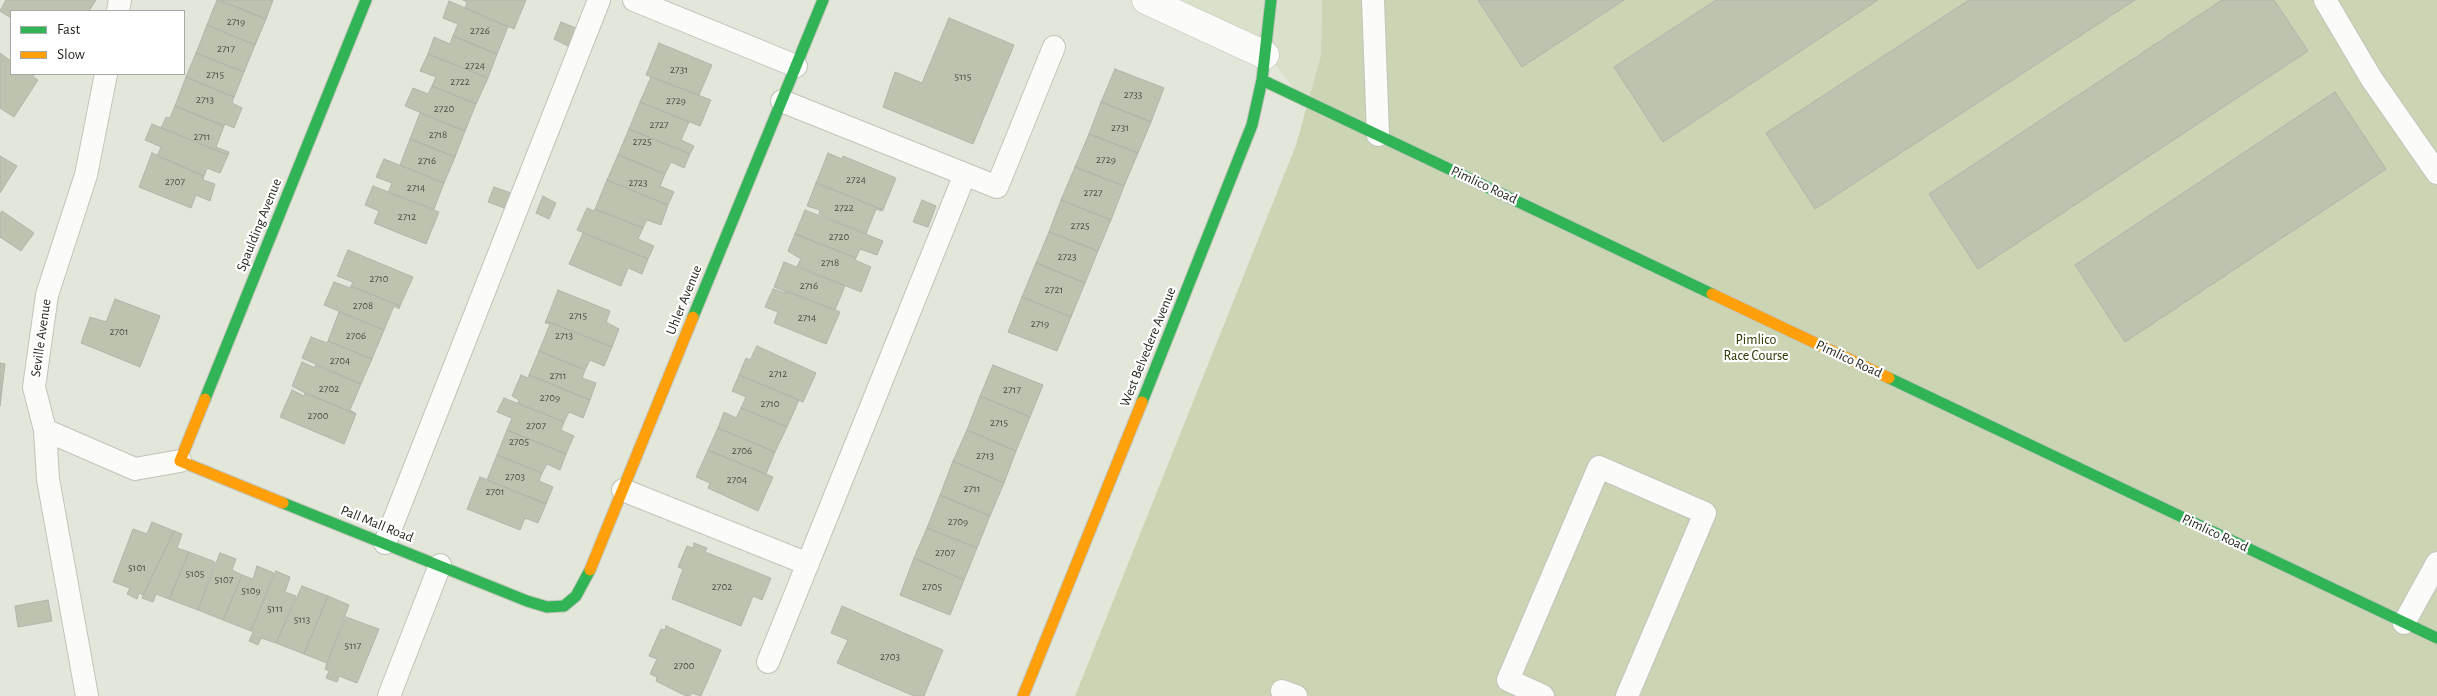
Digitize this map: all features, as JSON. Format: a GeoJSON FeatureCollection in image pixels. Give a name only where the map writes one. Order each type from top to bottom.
{"type":"FeatureCollection","features":[{"type":"Feature","properties":{"kind":"street","name":"Spaulding Avenue"},"geometry":{"type":"LineString","coordinates":[[180,461],[366,0]]}},
{"type":"Feature","properties":{"kind":"street","name":"Uhler Avenue"},"geometry":{"type":"LineString","coordinates":[[564,606],[576,596],[583,586],[823,0]]}},
{"type":"Feature","properties":{"kind":"street","name":"Pimlico Road"},"geometry":{"type":"LineString","coordinates":[[1146,0],[1378,135],[2437,638]]}},
{"type":"Feature","properties":{"kind":"street","name":"West Belvedere Avenue"},"geometry":{"type":"LineString","coordinates":[[1023,696],[1230,184],[1252,125],[1263,67],[1271,0]]}},
{"type":"Feature","properties":{"kind":"street","name":"Pall Mall Road"},"geometry":{"type":"LineString","coordinates":[[180,461],[527,601],[547,607],[564,606]]}},
{"type":"Feature","properties":{"kind":"lane"},"geometry":{"type":"LineString","coordinates":[[385,543],[599,0]]}},
{"type":"Feature","properties":{"kind":"lane"},"geometry":{"type":"LineString","coordinates":[[634,0],[796,66]]}},
{"type":"Feature","properties":{"kind":"lane"},"geometry":{"type":"LineString","coordinates":[[1373,0],[1378,135]]}},
{"type":"Feature","properties":{"kind":"lane"},"geometry":{"type":"LineString","coordinates":[[2325,0],[2371,78],[2437,173]]}},
{"type":"Feature","properties":{"kind":"lane"},"geometry":{"type":"LineString","coordinates":[[782,101],[997,187],[1054,47]]}},
{"type":"Feature","properties":{"kind":"lane","name":"Seville Avenue"},"geometry":{"type":"LineString","coordinates":[[87,696],[48,479],[45,430],[34,387],[47,295],[86,175],[106,75]]}},
{"type":"Feature","properties":{"kind":"lane"},"geometry":{"type":"LineString","coordinates":[[768,662],[966,174]]}},
{"type":"Feature","properties":{"kind":"lane"},"geometry":{"type":"LineString","coordinates":[[45,430],[135,469],[180,461]]}},
{"type":"Feature","properties":{"kind":"lane"},"geometry":{"type":"LineString","coordinates":[[1543,696],[1508,680],[1599,467],[1705,513],[1627,696]]}},
{"type":"Feature","properties":{"kind":"lane"},"geometry":{"type":"LineString","coordinates":[[623,490],[808,564]]}},
{"type":"Feature","properties":{"kind":"lane"},"geometry":{"type":"LineString","coordinates":[[2404,622],[2437,564]]}},
{"type":"Feature","properties":{"kind":"lane"},"geometry":{"type":"LineString","coordinates":[[389,696],[440,565]]}},
{"type":"Feature","properties":{"kind":"shaded area"},"geometry":{"type":"Polygon","coordinates":[[[1153,0],[1322,0],[1321,55],[1310,95],[1295,91],[1271,59],[1153,0]]]}},
{"type":"Feature","properties":{"kind":"green space","name":"Pimlico Race Course"},"geometry":{"type":"Polygon","coordinates":[[[1322,0],[2437,0],[2437,696],[1075,696],[1296,145],[1321,55],[1322,0]]]}},
{"type":"Feature","properties":{"kind":"building"},"geometry":{"type":"Polygon","coordinates":[[[6,0],[96,0],[90,10],[10,10],[10,17],[0,11],[6,0]]]}},
{"type":"Feature","properties":{"kind":"building"},"geometry":{"type":"Polygon","coordinates":[[[217,0],[266,19],[255,45],[207,25],[217,0]]]}},
{"type":"Feature","properties":{"kind":"building"},"geometry":{"type":"Polygon","coordinates":[[[220,0],[273,0],[266,19],[220,0]]]}},
{"type":"Feature","properties":{"kind":"building"},"geometry":{"type":"Polygon","coordinates":[[[463,0],[526,0],[514,29],[465,8],[467,2],[463,0]]]}},
{"type":"Feature","properties":{"kind":"building"},"geometry":{"type":"Polygon","coordinates":[[[1478,0],[1624,0],[1522,67],[1478,0]]]}},
{"type":"Feature","properties":{"kind":"building"},"geometry":{"type":"Polygon","coordinates":[[[1716,0],[1878,0],[1663,142],[1614,67],[1716,0]]]}},
{"type":"Feature","properties":{"kind":"building"},"geometry":{"type":"Polygon","coordinates":[[[1969,0],[2135,0],[1815,209],[1766,133],[1969,0]]]}},
{"type":"Feature","properties":{"kind":"building"},"geometry":{"type":"Polygon","coordinates":[[[2222,0],[2274,0],[2308,51],[1978,269],[1929,194],[2222,0]]]}},
{"type":"Feature","properties":{"kind":"building"},"geometry":{"type":"Polygon","coordinates":[[[449,1],[508,27],[497,54],[453,36],[458,24],[443,18],[449,1]]]}},
{"type":"Feature","properties":{"kind":"building"},"geometry":{"type":"Polygon","coordinates":[[[949,18],[1014,45],[973,144],[883,107],[895,72],[922,83],[949,18]]]}},
{"type":"Feature","properties":{"kind":"building"},"geometry":{"type":"Polygon","coordinates":[[[561,22],[576,28],[568,46],[554,39],[561,22]]]}},
{"type":"Feature","properties":{"kind":"building"},"geometry":{"type":"Polygon","coordinates":[[[207,25],[255,45],[244,72],[196,53],[207,25]]]}},
{"type":"Feature","properties":{"kind":"building"},"geometry":{"type":"Polygon","coordinates":[[[453,36],[497,54],[488,78],[428,54],[434,37],[450,44],[453,36]]]}},
{"type":"Feature","properties":{"kind":"building"},"geometry":{"type":"Polygon","coordinates":[[[659,43],[712,65],[699,95],[646,75],[659,43]]]}},
{"type":"Feature","properties":{"kind":"building"},"geometry":{"type":"Polygon","coordinates":[[[0,53],[10,60],[10,75],[34,75],[33,77],[38,80],[14,117],[0,108],[0,53]]]}},
{"type":"Feature","properties":{"kind":"building"},"geometry":{"type":"Polygon","coordinates":[[[196,53],[244,72],[234,97],[186,77],[196,53]]]}},
{"type":"Feature","properties":{"kind":"building"},"geometry":{"type":"Polygon","coordinates":[[[428,54],[488,78],[476,104],[432,86],[436,77],[420,71],[428,54]]]}},
{"type":"Feature","properties":{"kind":"building"},"geometry":{"type":"Polygon","coordinates":[[[1115,69],[1164,88],[1151,122],[1101,102],[1115,69]]]}},
{"type":"Feature","properties":{"kind":"building"},"geometry":{"type":"Polygon","coordinates":[[[186,77],[234,97],[232,103],[242,108],[234,128],[225,124],[224,126],[175,106],[186,77]]]}},
{"type":"Feature","properties":{"kind":"building"},"geometry":{"type":"Polygon","coordinates":[[[651,77],[711,100],[700,126],[640,102],[651,77]]]}},
{"type":"Feature","properties":{"kind":"building"},"geometry":{"type":"Polygon","coordinates":[[[432,86],[476,104],[465,131],[405,106],[413,88],[428,94],[432,86]]]}},
{"type":"Feature","properties":{"kind":"building"},"geometry":{"type":"Polygon","coordinates":[[[2335,92],[2386,169],[2125,342],[2075,265],[2335,92]]]}},
{"type":"Feature","properties":{"kind":"building"},"geometry":{"type":"Polygon","coordinates":[[[640,102],[689,122],[681,140],[694,146],[690,154],[629,129],[640,102]]]}},
{"type":"Feature","properties":{"kind":"building"},"geometry":{"type":"Polygon","coordinates":[[[1101,102],[1151,122],[1138,153],[1089,134],[1101,102]]]}},
{"type":"Feature","properties":{"kind":"building"},"geometry":{"type":"Polygon","coordinates":[[[175,106],[224,126],[216,147],[229,152],[228,155],[161,128],[166,117],[170,118],[175,106]]]}},
{"type":"Feature","properties":{"kind":"building"},"geometry":{"type":"Polygon","coordinates":[[[420,113],[465,131],[455,157],[410,139],[420,113]]]}},
{"type":"Feature","properties":{"kind":"building"},"geometry":{"type":"Polygon","coordinates":[[[152,124],[228,155],[220,173],[207,168],[204,176],[157,156],[161,147],[145,140],[152,124]]]}},
{"type":"Feature","properties":{"kind":"building"},"geometry":{"type":"Polygon","coordinates":[[[629,129],[690,154],[684,168],[671,162],[665,174],[618,155],[629,129]]]}},
{"type":"Feature","properties":{"kind":"building"},"geometry":{"type":"Polygon","coordinates":[[[1089,134],[1138,153],[1124,186],[1075,167],[1089,134]]]}},
{"type":"Feature","properties":{"kind":"building"},"geometry":{"type":"Polygon","coordinates":[[[410,139],[455,157],[444,183],[400,165],[410,139]]]}},
{"type":"Feature","properties":{"kind":"building"},"geometry":{"type":"Polygon","coordinates":[[[152,153],[204,176],[203,180],[215,184],[210,201],[196,195],[191,208],[139,187],[152,153]]]}},
{"type":"Feature","properties":{"kind":"building"},"geometry":{"type":"Polygon","coordinates":[[[828,153],[842,159],[843,156],[896,178],[883,210],[816,183],[828,153]]]}},
{"type":"Feature","properties":{"kind":"building"},"geometry":{"type":"Polygon","coordinates":[[[618,155],[665,174],[660,186],[674,192],[668,205],[607,180],[618,155]]]}},
{"type":"Feature","properties":{"kind":"building"},"geometry":{"type":"Polygon","coordinates":[[[0,156],[17,166],[0,193],[0,156]]]}},
{"type":"Feature","properties":{"kind":"building"},"geometry":{"type":"Polygon","coordinates":[[[384,159],[444,183],[434,209],[388,193],[392,183],[376,177],[384,159]]]}},
{"type":"Feature","properties":{"kind":"building"},"geometry":{"type":"Polygon","coordinates":[[[1075,167],[1124,186],[1111,220],[1061,200],[1075,167]]]}},
{"type":"Feature","properties":{"kind":"building"},"geometry":{"type":"Polygon","coordinates":[[[607,180],[668,205],[661,225],[647,220],[643,228],[595,209],[607,180]]]}},
{"type":"Feature","properties":{"kind":"building"},"geometry":{"type":"Polygon","coordinates":[[[816,183],[883,210],[876,209],[866,234],[819,214],[820,210],[807,206],[816,183]]]}},
{"type":"Feature","properties":{"kind":"building"},"geometry":{"type":"Polygon","coordinates":[[[373,186],[439,212],[426,244],[374,223],[379,211],[365,205],[373,186]]]}},
{"type":"Feature","properties":{"kind":"building"},"geometry":{"type":"Polygon","coordinates":[[[494,187],[511,193],[504,208],[488,202],[494,187]]]}},
{"type":"Feature","properties":{"kind":"building"},"geometry":{"type":"Polygon","coordinates":[[[543,196],[556,203],[549,219],[536,213],[543,196]]]}},
{"type":"Feature","properties":{"kind":"building"},"geometry":{"type":"Polygon","coordinates":[[[922,200],[936,206],[928,227],[913,222],[922,200]]]}},
{"type":"Feature","properties":{"kind":"building"},"geometry":{"type":"Polygon","coordinates":[[[1061,200],[1111,220],[1098,251],[1049,232],[1061,200]]]}},
{"type":"Feature","properties":{"kind":"building"},"geometry":{"type":"Polygon","coordinates":[[[587,208],[594,211],[595,209],[643,228],[638,239],[654,246],[648,259],[577,230],[587,208]]]}},
{"type":"Feature","properties":{"kind":"building"},"geometry":{"type":"Polygon","coordinates":[[[805,210],[883,241],[877,255],[860,249],[856,258],[795,234],[805,210]]]}},
{"type":"Feature","properties":{"kind":"building"},"geometry":{"type":"Polygon","coordinates":[[[2,211],[34,233],[21,251],[0,237],[0,214],[2,211]]]}},
{"type":"Feature","properties":{"kind":"building"},"geometry":{"type":"Polygon","coordinates":[[[1049,232],[1098,251],[1085,283],[1036,263],[1049,232]]]}},
{"type":"Feature","properties":{"kind":"building"},"geometry":{"type":"Polygon","coordinates":[[[583,233],[648,259],[642,274],[628,268],[621,286],[569,264],[583,233]]]}},
{"type":"Feature","properties":{"kind":"building"},"geometry":{"type":"Polygon","coordinates":[[[795,234],[856,258],[855,260],[871,267],[861,292],[797,266],[801,259],[788,251],[795,234]]]}},
{"type":"Feature","properties":{"kind":"building"},"geometry":{"type":"Polygon","coordinates":[[[348,250],[413,277],[400,306],[351,286],[353,282],[337,276],[348,250]]]}},
{"type":"Feature","properties":{"kind":"building"},"geometry":{"type":"Polygon","coordinates":[[[784,262],[845,286],[835,310],[774,287],[784,262]]]}},
{"type":"Feature","properties":{"kind":"building"},"geometry":{"type":"Polygon","coordinates":[[[1036,263],[1085,283],[1071,317],[1022,297],[1036,263]]]}},
{"type":"Feature","properties":{"kind":"building"},"geometry":{"type":"Polygon","coordinates":[[[334,282],[350,288],[351,286],[400,306],[399,309],[394,306],[384,330],[324,305],[334,282]]]}},
{"type":"Feature","properties":{"kind":"building"},"geometry":{"type":"Polygon","coordinates":[[[773,289],[786,293],[787,291],[840,312],[826,344],[774,323],[778,312],[765,307],[773,289]]]}},
{"type":"Feature","properties":{"kind":"building"},"geometry":{"type":"Polygon","coordinates":[[[558,290],[610,311],[606,322],[619,329],[612,347],[546,321],[558,290]]]}},
{"type":"Feature","properties":{"kind":"building"},"geometry":{"type":"Polygon","coordinates":[[[1022,297],[1071,317],[1057,351],[1008,332],[1022,297]]]}},
{"type":"Feature","properties":{"kind":"building"},"geometry":{"type":"Polygon","coordinates":[[[115,299],[160,316],[140,367],[81,343],[90,317],[106,322],[115,299]]]}},
{"type":"Feature","properties":{"kind":"building"},"geometry":{"type":"Polygon","coordinates":[[[339,312],[384,330],[372,359],[328,341],[339,312]]]}},
{"type":"Feature","properties":{"kind":"building"},"geometry":{"type":"Polygon","coordinates":[[[546,321],[612,347],[604,366],[590,360],[585,370],[539,351],[550,324],[545,323],[546,321]]]}},
{"type":"Feature","properties":{"kind":"building"},"geometry":{"type":"Polygon","coordinates":[[[311,337],[327,343],[328,341],[372,359],[361,384],[302,358],[311,337]]]}},
{"type":"Feature","properties":{"kind":"building"},"geometry":{"type":"Polygon","coordinates":[[[757,346],[816,373],[803,402],[739,375],[746,358],[750,360],[757,346]]]}},
{"type":"Feature","properties":{"kind":"building"},"geometry":{"type":"Polygon","coordinates":[[[539,351],[585,370],[582,378],[596,383],[590,400],[529,375],[539,351]]]}},
{"type":"Feature","properties":{"kind":"building"},"geometry":{"type":"Polygon","coordinates":[[[302,362],[315,368],[315,365],[361,384],[350,410],[356,414],[292,386],[302,362]]]}},
{"type":"Feature","properties":{"kind":"building"},"geometry":{"type":"Polygon","coordinates":[[[0,363],[5,364],[0,406],[0,363]]]}},
{"type":"Feature","properties":{"kind":"building"},"geometry":{"type":"Polygon","coordinates":[[[993,365],[1043,385],[1030,417],[980,396],[993,365]]]}},
{"type":"Feature","properties":{"kind":"building"},"geometry":{"type":"Polygon","coordinates":[[[521,375],[528,378],[529,375],[590,400],[583,418],[569,412],[564,422],[518,403],[519,400],[512,396],[521,375]]]}},
{"type":"Feature","properties":{"kind":"building"},"geometry":{"type":"Polygon","coordinates":[[[739,375],[799,400],[787,427],[741,408],[746,397],[732,391],[739,375]]]}},
{"type":"Feature","properties":{"kind":"building"},"geometry":{"type":"Polygon","coordinates":[[[292,390],[304,396],[305,393],[356,414],[344,444],[280,417],[292,390]]]}},
{"type":"Feature","properties":{"kind":"building"},"geometry":{"type":"Polygon","coordinates":[[[980,396],[1030,417],[1016,451],[967,430],[980,396]]]}},
{"type":"Feature","properties":{"kind":"building"},"geometry":{"type":"Polygon","coordinates":[[[504,398],[564,422],[561,430],[574,436],[566,454],[507,430],[512,418],[497,412],[504,398]]]}},
{"type":"Feature","properties":{"kind":"building"},"geometry":{"type":"Polygon","coordinates":[[[741,408],[787,427],[775,452],[718,428],[724,412],[736,418],[741,408]]]}},
{"type":"Feature","properties":{"kind":"building"},"geometry":{"type":"Polygon","coordinates":[[[718,428],[775,452],[766,474],[708,450],[718,428]]]}},
{"type":"Feature","properties":{"kind":"building"},"geometry":{"type":"Polygon","coordinates":[[[507,430],[566,454],[560,470],[547,464],[542,473],[497,455],[507,430]]]}},
{"type":"Feature","properties":{"kind":"building"},"geometry":{"type":"Polygon","coordinates":[[[967,430],[1016,451],[1004,483],[953,461],[967,430]]]}},
{"type":"Feature","properties":{"kind":"building"},"geometry":{"type":"Polygon","coordinates":[[[708,450],[773,477],[758,511],[708,488],[710,483],[696,477],[708,450]]]}},
{"type":"Feature","properties":{"kind":"building"},"geometry":{"type":"Polygon","coordinates":[[[497,455],[542,473],[539,481],[553,487],[546,504],[487,480],[497,455]]]}},
{"type":"Feature","properties":{"kind":"building"},"geometry":{"type":"Polygon","coordinates":[[[953,461],[1004,483],[990,516],[940,495],[953,461]]]}},
{"type":"Feature","properties":{"kind":"building"},"geometry":{"type":"Polygon","coordinates":[[[480,477],[546,504],[538,523],[525,518],[520,530],[467,509],[480,477]]]}},
{"type":"Feature","properties":{"kind":"building"},"geometry":{"type":"Polygon","coordinates":[[[940,495],[990,516],[977,548],[927,528],[940,495]]]}},
{"type":"Feature","properties":{"kind":"building"},"geometry":{"type":"Polygon","coordinates":[[[152,522],[174,531],[143,595],[139,593],[137,599],[127,594],[130,588],[113,582],[133,529],[147,534],[152,522]]]}},
{"type":"Feature","properties":{"kind":"building"},"geometry":{"type":"Polygon","coordinates":[[[927,528],[977,548],[964,580],[914,558],[927,528]]]}},
{"type":"Feature","properties":{"kind":"building"},"geometry":{"type":"Polygon","coordinates":[[[174,531],[182,534],[177,548],[189,552],[169,599],[156,594],[153,602],[142,598],[174,531]]]}},
{"type":"Feature","properties":{"kind":"building"},"geometry":{"type":"Polygon","coordinates":[[[694,543],[707,548],[705,552],[771,578],[762,600],[753,596],[741,626],[672,599],[683,569],[678,567],[687,546],[693,548],[694,543]]]}},
{"type":"Feature","properties":{"kind":"building"},"geometry":{"type":"Polygon","coordinates":[[[189,552],[215,562],[198,610],[169,599],[189,552]]]}},
{"type":"Feature","properties":{"kind":"building"},"geometry":{"type":"Polygon","coordinates":[[[220,553],[236,559],[232,570],[242,575],[223,620],[198,610],[220,553]]]}},
{"type":"Feature","properties":{"kind":"building"},"geometry":{"type":"Polygon","coordinates":[[[914,558],[964,580],[950,615],[900,595],[914,558]]]}},
{"type":"Feature","properties":{"kind":"building"},"geometry":{"type":"Polygon","coordinates":[[[257,566],[274,573],[251,631],[223,620],[242,575],[253,579],[257,566]]]}},
{"type":"Feature","properties":{"kind":"building"},"geometry":{"type":"Polygon","coordinates":[[[276,571],[290,577],[285,592],[296,596],[276,643],[261,638],[258,645],[249,641],[253,632],[251,631],[276,571]]]}},
{"type":"Feature","properties":{"kind":"building"},"geometry":{"type":"Polygon","coordinates":[[[302,586],[328,596],[304,654],[276,643],[302,586]]]}},
{"type":"Feature","properties":{"kind":"building"},"geometry":{"type":"Polygon","coordinates":[[[328,596],[349,605],[327,663],[304,654],[328,596]]]}},
{"type":"Feature","properties":{"kind":"building"},"geometry":{"type":"Polygon","coordinates":[[[48,600],[52,621],[18,627],[15,606],[48,600]]]}},
{"type":"Feature","properties":{"kind":"building"},"geometry":{"type":"Polygon","coordinates":[[[842,606],[943,650],[924,696],[914,696],[837,663],[848,640],[831,633],[842,606]]]}},
{"type":"Feature","properties":{"kind":"building"},"geometry":{"type":"Polygon","coordinates":[[[346,617],[379,629],[357,683],[339,676],[337,682],[326,678],[329,671],[325,669],[346,617]]]}},
{"type":"Feature","properties":{"kind":"building"},"geometry":{"type":"Polygon","coordinates":[[[666,626],[721,650],[701,696],[692,693],[690,696],[686,696],[656,681],[657,677],[650,674],[657,659],[649,656],[661,629],[665,630],[666,626]]]}},
{"type":"Feature","properties":{"kind":"traffic: fast"},"geometry":{"type":"LineString","coordinates":[[205,399],[366,0]]}},
{"type":"Feature","properties":{"kind":"traffic: fast"},"geometry":{"type":"LineString","coordinates":[[693,317],[823,0]]}},
{"type":"Feature","properties":{"kind":"traffic: fast"},"geometry":{"type":"LineString","coordinates":[[1142,402],[1252,125],[1262,80],[1271,0]]}},
{"type":"Feature","properties":{"kind":"traffic: fast"},"geometry":{"type":"LineString","coordinates":[[1262,80],[1712,294]]}},
{"type":"Feature","properties":{"kind":"traffic: fast"},"geometry":{"type":"LineString","coordinates":[[1889,378],[2437,638]]}},
{"type":"Feature","properties":{"kind":"traffic: fast"},"geometry":{"type":"LineString","coordinates":[[283,503],[527,601],[547,607],[564,606],[576,596],[590,570]]}},
{"type":"Feature","properties":{"kind":"traffic: slow"},"geometry":{"type":"LineString","coordinates":[[1712,294],[1889,378]]}},
{"type":"Feature","properties":{"kind":"traffic: slow"},"geometry":{"type":"LineString","coordinates":[[590,570],[693,317]]}},
{"type":"Feature","properties":{"kind":"traffic: slow"},"geometry":{"type":"LineString","coordinates":[[205,399],[180,461],[283,503]]}},
{"type":"Feature","properties":{"kind":"traffic: slow"},"geometry":{"type":"LineString","coordinates":[[1023,696],[1142,402]]}}]}
